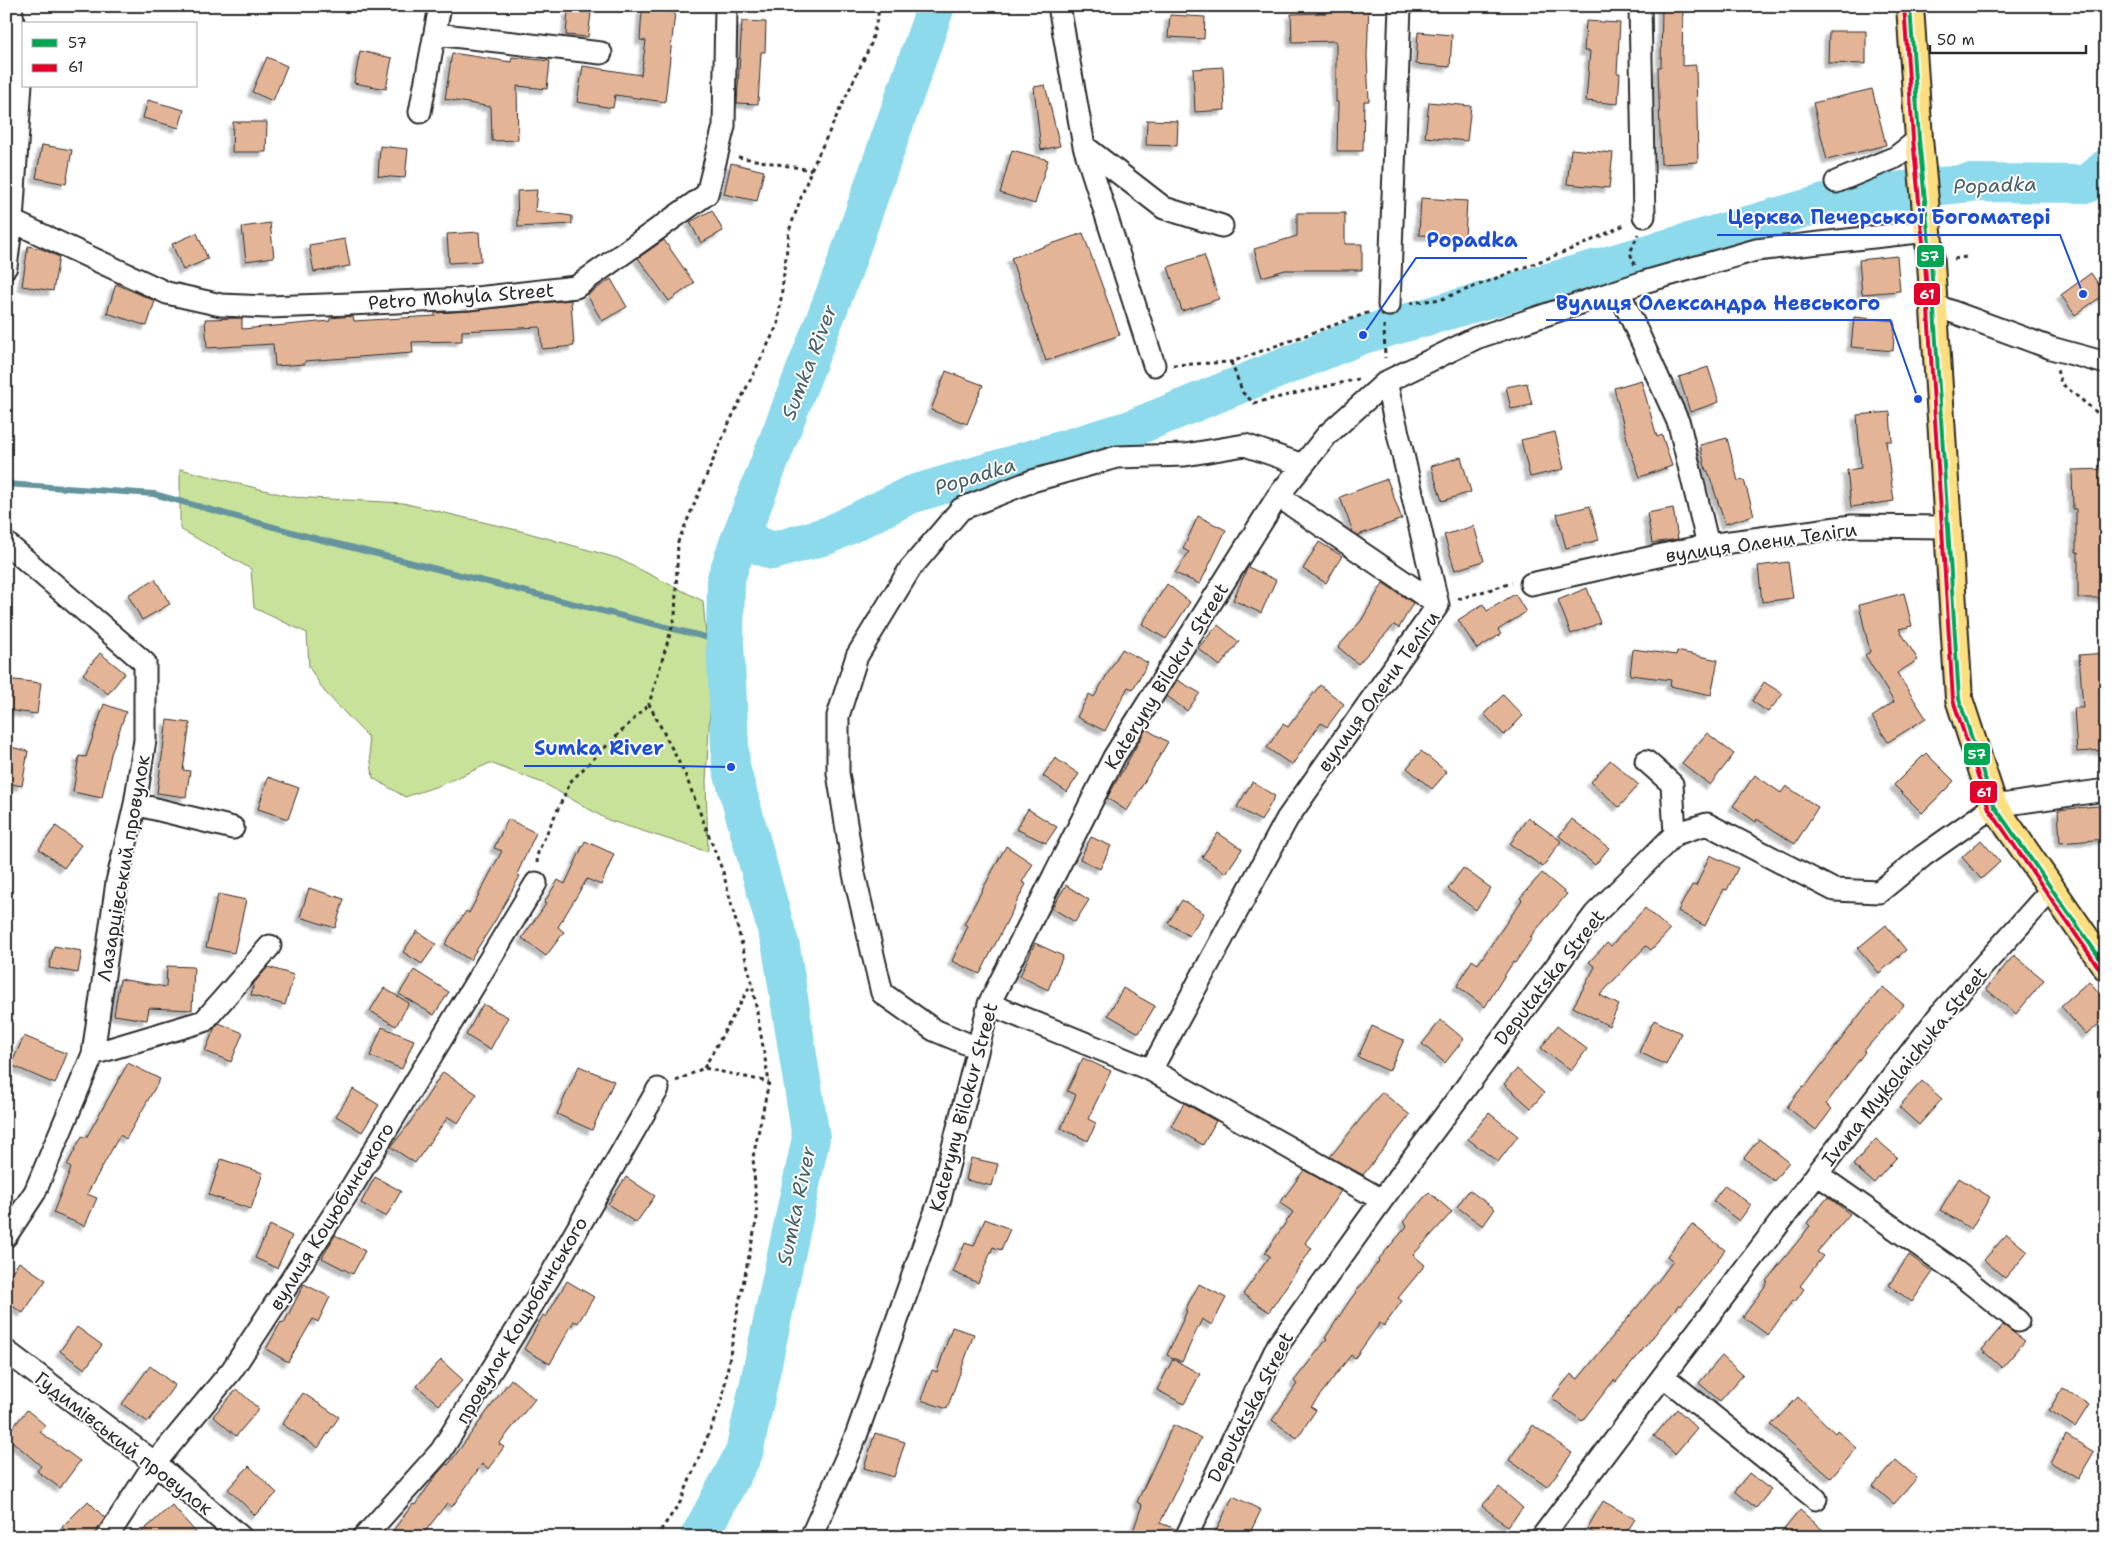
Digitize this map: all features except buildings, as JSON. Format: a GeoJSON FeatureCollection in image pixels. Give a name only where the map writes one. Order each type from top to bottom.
{"type":"FeatureCollection","features":[{"type":"Feature","properties":{"kind":"main road"},"geometry":{"type":"LineString","coordinates":[[1910,6],[1934,305],[1959,699],[1994,806],[2106,967]]}},
{"type":"Feature","properties":{"kind":"street"},"geometry":{"type":"LineString","coordinates":[[6,267],[12,221],[21,83],[11,6]]}},
{"type":"Feature","properties":{"kind":"street"},"geometry":{"type":"LineString","coordinates":[[420,112],[440,6]]}},
{"type":"Feature","properties":{"kind":"street","name":"Petro Mohyla Street"},"geometry":{"type":"LineString","coordinates":[[12,221],[166,293],[221,305],[268,307],[468,299],[576,287],[707,194],[724,126],[726,6]]}},
{"type":"Feature","properties":{"kind":"street"},"geometry":{"type":"LineString","coordinates":[[1059,6],[1084,146],[1154,365]]}},
{"type":"Feature","properties":{"kind":"street"},"geometry":{"type":"LineString","coordinates":[[1386,312],[1400,6]]}},
{"type":"Feature","properties":{"kind":"street"},"geometry":{"type":"LineString","coordinates":[[1640,6],[1644,216]]}},
{"type":"Feature","properties":{"kind":"street"},"geometry":{"type":"LineString","coordinates":[[435,34],[601,53]]}},
{"type":"Feature","properties":{"kind":"street"},"geometry":{"type":"LineString","coordinates":[[1084,146],[1164,208],[1222,226]]}},
{"type":"Feature","properties":{"kind":"street"},"geometry":{"type":"LineString","coordinates":[[1836,182],[1920,148]]}},
{"type":"Feature","properties":{"kind":"street","name":"Kateryny Bilokur Street"},"geometry":{"type":"LineString","coordinates":[[812,1537],[856,1436],[940,1199],[989,1004],[1114,757],[1278,496],[1327,435],[1386,382],[1476,338],[1619,291],[1756,250],[1928,225]]}},
{"type":"Feature","properties":{"kind":"street"},"geometry":{"type":"LineString","coordinates":[[1619,291],[1679,424],[1708,545]]}},
{"type":"Feature","properties":{"kind":"street"},"geometry":{"type":"LineString","coordinates":[[1934,305],[2050,348],[2106,363]]}},
{"type":"Feature","properties":{"kind":"street"},"geometry":{"type":"LineString","coordinates":[[1386,382],[1438,606]]}},
{"type":"Feature","properties":{"kind":"street"},"geometry":{"type":"LineString","coordinates":[[977,1048],[934,1030],[882,993],[854,874],[838,772],[838,716],[857,656],[910,568],[961,509],[1032,480],[1117,457],[1185,455],[1245,445],[1303,465]]}},
{"type":"Feature","properties":{"kind":"street"},"geometry":{"type":"LineString","coordinates":[[1278,496],[1438,606]]}},
{"type":"Feature","properties":{"kind":"street","name":"вулиця Олени Теліги"},"geometry":{"type":"LineString","coordinates":[[1531,584],[1708,545],[1852,526],[1948,527]]}},
{"type":"Feature","properties":{"kind":"street","name":"Лазарцівський провулок"},"geometry":{"type":"LineString","coordinates":[[6,543],[144,662],[145,740],[135,804],[117,882],[93,1054],[35,1192],[6,1236]]}},
{"type":"Feature","properties":{"kind":"street","name":"вулиця Олени Теліги"},"geometry":{"type":"LineString","coordinates":[[1152,1070],[1287,819],[1438,606]]}},
{"type":"Feature","properties":{"kind":"street"},"geometry":{"type":"LineString","coordinates":[[1646,761],[1672,784],[1675,834]]}},
{"type":"Feature","properties":{"kind":"street","name":"Deputatska Street"},"geometry":{"type":"LineString","coordinates":[[1186,1537],[1278,1345],[1382,1200],[1595,914],[1675,834],[1707,824],[1834,890],[1879,892],[1923,856],[1994,806],[2106,790]]}},
{"type":"Feature","properties":{"kind":"street"},"geometry":{"type":"LineString","coordinates":[[135,804],[233,828]]}},
{"type":"Feature","properties":{"kind":"street","name":"вулиця Коцюбинського"},"geometry":{"type":"LineString","coordinates":[[106,1537],[155,1463],[232,1370],[353,1185],[536,883]]}},
{"type":"Feature","properties":{"kind":"street","name":"Ivana Mykolaichuka Street"},"geometry":{"type":"LineString","coordinates":[[1542,1537],[1941,1013],[2051,890]]}},
{"type":"Feature","properties":{"kind":"street"},"geometry":{"type":"LineString","coordinates":[[93,1054],[204,1022],[270,946]]}},
{"type":"Feature","properties":{"kind":"street"},"geometry":{"type":"LineString","coordinates":[[989,1004],[1152,1070],[1382,1200]]}},
{"type":"Feature","properties":{"kind":"street","name":"провулок Коцюбинського"},"geometry":{"type":"LineString","coordinates":[[364,1537],[441,1451],[549,1278],[658,1089]]}},
{"type":"Feature","properties":{"kind":"street","name":"Ivana Mykolaichuka Street"},"geometry":{"type":"LineString","coordinates":[[1817,1174],[1954,1270],[2018,1321]]}},
{"type":"Feature","properties":{"kind":"street","name":"Гудимівський провулок"},"geometry":{"type":"LineString","coordinates":[[6,1351],[155,1463],[241,1537]]}},
{"type":"Feature","properties":{"kind":"street"},"geometry":{"type":"LineString","coordinates":[[1663,1376],[1816,1500]]}},
{"type":"Feature","properties":{"kind":"path"},"geometry":{"type":"LineString","coordinates":[[536,883],[538,852],[571,781],[649,704],[675,617],[678,542],[729,422],[778,324],[789,231],[811,170],[871,44],[880,6]]}},
{"type":"Feature","properties":{"kind":"path"},"geometry":{"type":"LineString","coordinates":[[718,153],[811,170]]}},
{"type":"Feature","properties":{"kind":"path"},"geometry":{"type":"LineString","coordinates":[[1154,365],[1231,362],[1386,312],[1442,299],[1582,245],[1644,216]]}},
{"type":"Feature","properties":{"kind":"path"},"geometry":{"type":"LineString","coordinates":[[1630,253],[1644,216]]}},
{"type":"Feature","properties":{"kind":"path"},"geometry":{"type":"LineString","coordinates":[[1386,312],[1386,342]]}},
{"type":"Feature","properties":{"kind":"path"},"geometry":{"type":"LineString","coordinates":[[2050,348],[2061,383],[2106,420]]}},
{"type":"Feature","properties":{"kind":"path"},"geometry":{"type":"LineString","coordinates":[[1231,362],[1243,393],[1254,403],[1355,379],[1386,382]]}},
{"type":"Feature","properties":{"kind":"path","name":"вулиця Олени Теліги"},"geometry":{"type":"LineString","coordinates":[[1438,606],[1510,583],[1531,584]]}},
{"type":"Feature","properties":{"kind":"path"},"geometry":{"type":"LineString","coordinates":[[649,704],[685,774],[723,872],[752,983],[769,1082],[753,1158],[757,1218],[739,1304],[722,1401],[681,1501],[656,1537]]}},
{"type":"Feature","properties":{"kind":"path"},"geometry":{"type":"LineString","coordinates":[[658,1089],[704,1068],[752,983]]}},
{"type":"Feature","properties":{"kind":"path"},"geometry":{"type":"LineString","coordinates":[[704,1068],[769,1082]]}},
{"type":"Feature","properties":{"kind":"green space"},"geometry":{"type":"Polygon","coordinates":[[[180,469],[292,497],[403,503],[525,532],[617,558],[703,601],[711,692],[706,781],[708,852],[608,820],[545,784],[490,763],[441,785],[405,797],[373,778],[368,737],[324,691],[309,667],[307,633],[254,608],[251,569],[180,529],[180,469]]]}},
{"type":"Feature","properties":{"kind":"waterway","name":"Sumka River"},"geometry":{"type":"LineString","coordinates":[[699,1537],[744,1453],[811,1138],[781,947],[731,767],[725,642],[726,578],[843,272],[936,6]]}},
{"type":"Feature","properties":{"kind":"waterway","name":"Popadka"},"geometry":{"type":"LineString","coordinates":[[740,538],[773,551],[829,535],[910,495],[1128,430],[1363,335],[1849,196],[1970,183],[2088,184],[2106,168]]}},
{"type":"Feature","properties":{"kind":"waterway"},"geometry":{"type":"LineString","coordinates":[[6,484],[154,494],[306,536],[725,642]]}},
{"type":"Feature","properties":{"kind":"transit line","name":"61"},"geometry":{"type":"LineString","coordinates":[[1904,6],[1913,139],[1925,264],[1953,700],[1989,809],[2101,971]]}},
{"type":"Feature","properties":{"kind":"transit line","name":"57"},"geometry":{"type":"LineString","coordinates":[[1910,6],[1919,139],[1931,263],[1959,699],[1994,806],[2106,967]]}},
{"type":"Feature","properties":{"kind":"place","name":"Церква Печерської Богоматері"},"geometry":{"type":"Point","coordinates":[2083,294]}},
{"type":"Feature","properties":{"kind":"place","name":"Popadka"},"geometry":{"type":"Point","coordinates":[1363,335]}},
{"type":"Feature","properties":{"kind":"place","name":"Вулиця Олександра Невського"},"geometry":{"type":"Point","coordinates":[1918,399]}},
{"type":"Feature","properties":{"kind":"place","name":"Sumka River"},"geometry":{"type":"Point","coordinates":[731,767]}}]}
